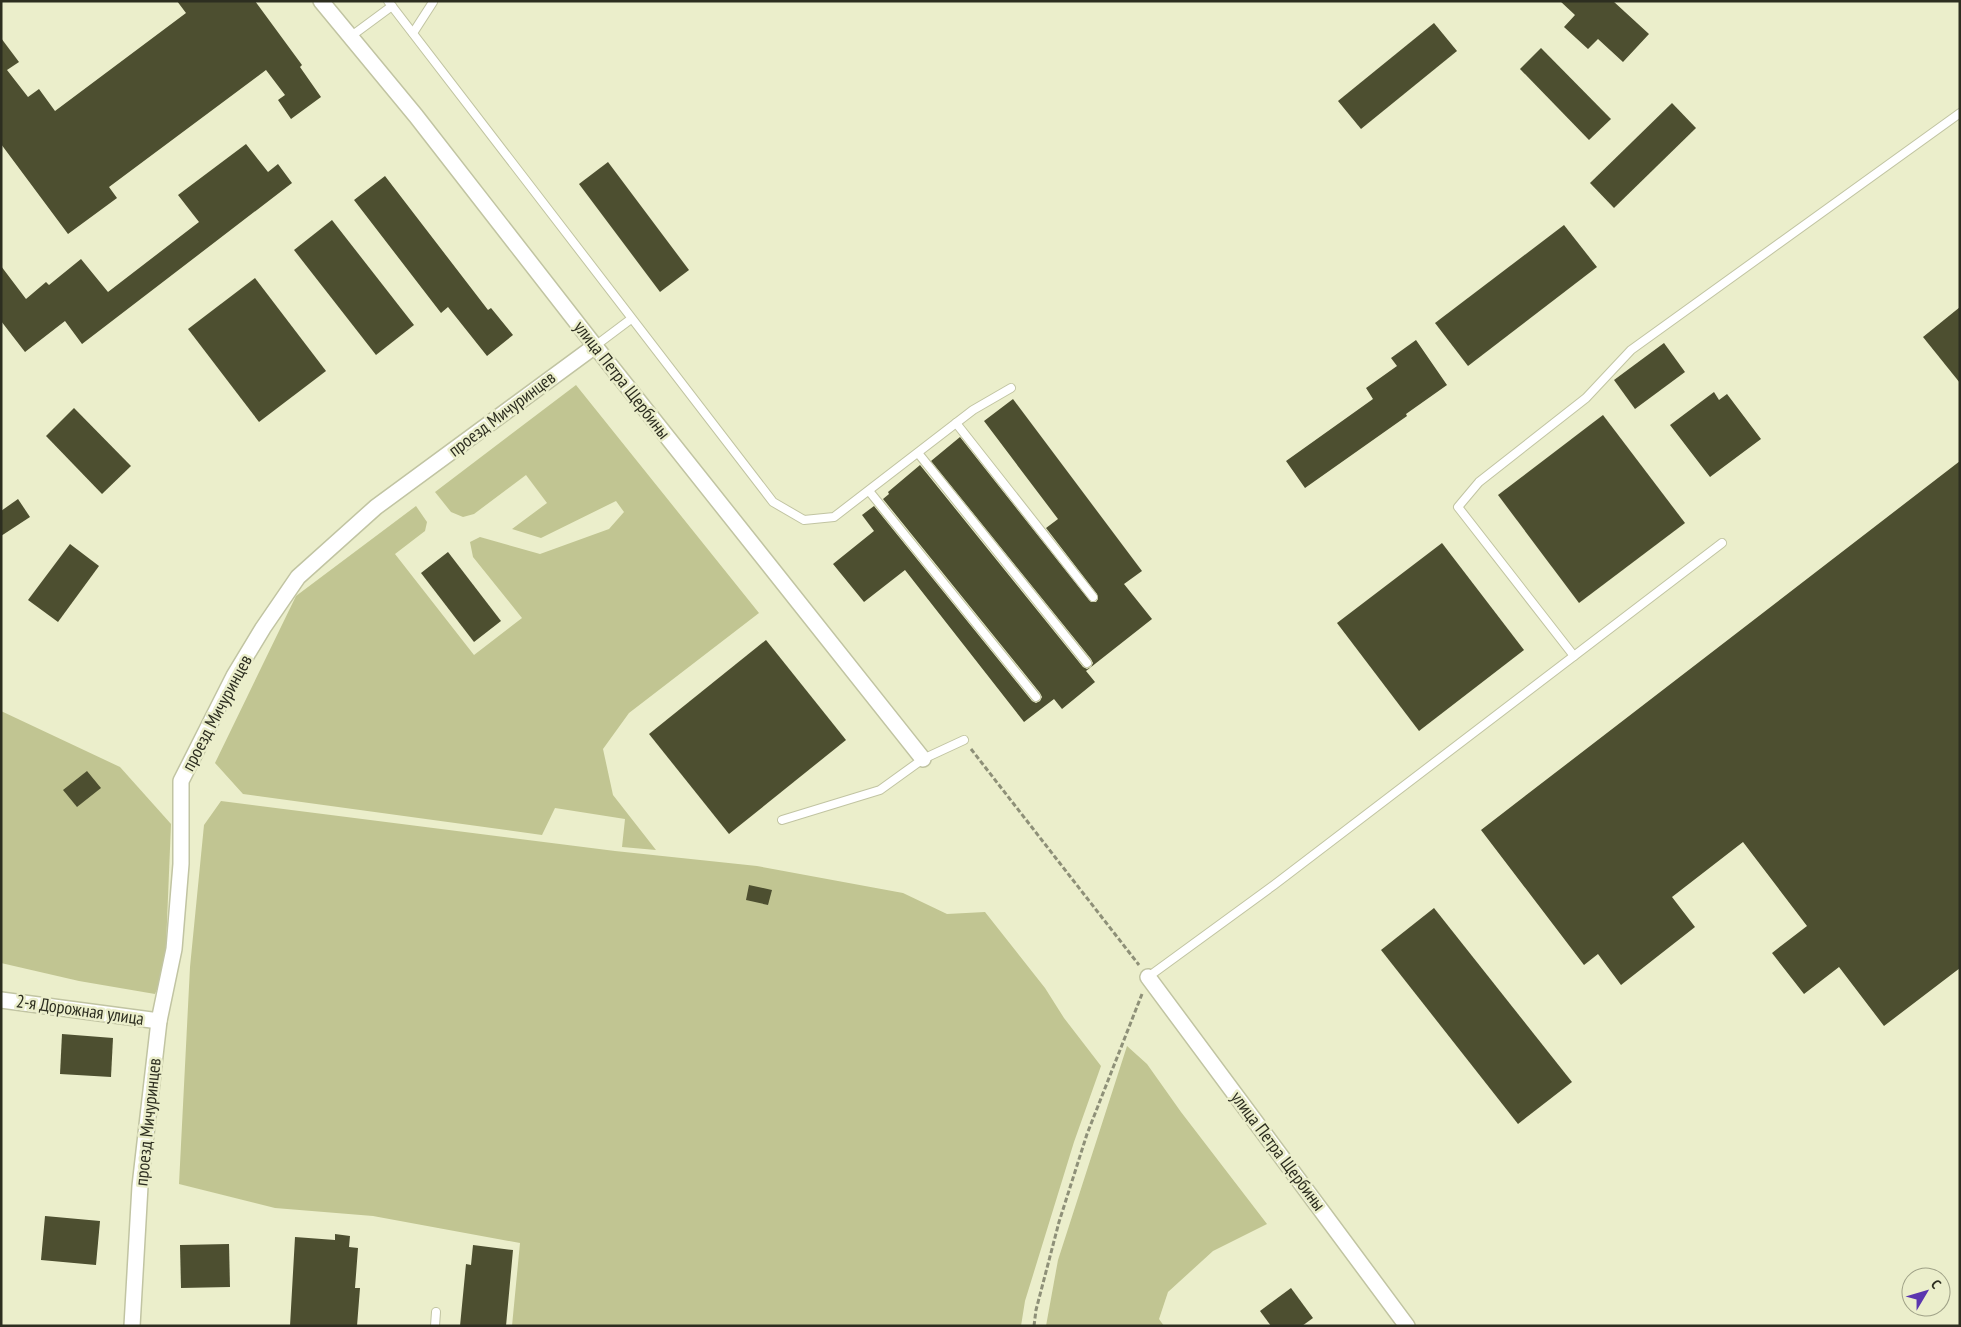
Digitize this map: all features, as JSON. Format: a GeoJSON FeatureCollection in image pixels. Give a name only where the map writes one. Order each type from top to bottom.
{"type":"FeatureCollection","features":[{"type":"Feature","properties":{"kind":"street","name":"улица Петра Щербины"},"geometry":{"type":"LineString","coordinates":[[322,1],[350,38],[416,116],[595,346],[923,759]]}},
{"type":"Feature","properties":{"kind":"street","name":"проезд Мичуринцев"},"geometry":{"type":"LineString","coordinates":[[132,1326],[140,1186],[159,1021],[174,949],[181,864],[181,781],[234,676],[263,628],[298,577],[376,508],[595,346]]}},
{"type":"Feature","properties":{"kind":"street","name":"улица Петра Щербины"},"geometry":{"type":"LineString","coordinates":[[1148,977],[1407,1326]]}},
{"type":"Feature","properties":{"kind":"street","name":"2-я Дорожная улица"},"geometry":{"type":"LineString","coordinates":[[1,1000],[159,1021]]}},
{"type":"Feature","properties":{"kind":"lane"},"geometry":{"type":"LineString","coordinates":[[413,33],[433,2]]}},
{"type":"Feature","properties":{"kind":"lane"},"geometry":{"type":"LineString","coordinates":[[350,38],[390,4],[773,502],[804,520],[834,517],[973,410],[1011,388]]}},
{"type":"Feature","properties":{"kind":"lane"},"geometry":{"type":"LineString","coordinates":[[1574,656],[1458,507],[1479,482],[1586,398],[1632,350],[1960,113]]}},
{"type":"Feature","properties":{"kind":"lane"},"geometry":{"type":"LineString","coordinates":[[595,346],[631,319]]}},
{"type":"Feature","properties":{"kind":"lane"},"geometry":{"type":"LineString","coordinates":[[956,423],[1093,597]]}},
{"type":"Feature","properties":{"kind":"lane"},"geometry":{"type":"LineString","coordinates":[[918,452],[1087,663]]}},
{"type":"Feature","properties":{"kind":"lane"},"geometry":{"type":"LineString","coordinates":[[869,491],[1036,697]]}},
{"type":"Feature","properties":{"kind":"lane"},"geometry":{"type":"LineString","coordinates":[[1148,977],[1274,885],[1722,543]]}},
{"type":"Feature","properties":{"kind":"lane"},"geometry":{"type":"LineString","coordinates":[[782,820],[880,790],[923,759],[964,740]]}},
{"type":"Feature","properties":{"kind":"lane"},"geometry":{"type":"LineString","coordinates":[[435,1326],[436,1312]]}},
{"type":"Feature","properties":{"kind":"path"},"geometry":{"type":"LineString","coordinates":[[964,740],[1148,977],[1087,1134],[1060,1222],[1036,1310],[1034,1326]]}},
{"type":"Feature","properties":{"kind":"green space"},"geometry":{"type":"Polygon","coordinates":[[[576,385],[759,613],[629,713],[603,749],[613,795],[656,850],[622,847],[625,819],[555,808],[542,835],[243,794],[215,763],[296,596],[416,506],[427,522],[425,531],[395,554],[474,655],[522,618],[473,557],[470,542],[480,537],[540,554],[609,529],[624,512],[616,501],[541,538],[512,529],[547,503],[526,475],[474,514],[463,517],[451,512],[435,492],[576,385]]]}},
{"type":"Feature","properties":{"kind":"green space"},"geometry":{"type":"Polygon","coordinates":[[[1,711],[120,767],[171,824],[165,970],[155,994],[79,981],[1,963],[1,711]]]}},
{"type":"Feature","properties":{"kind":"green space"},"geometry":{"type":"Polygon","coordinates":[[[221,801],[615,851],[757,866],[903,893],[947,914],[985,912],[1045,988],[1064,1018],[1101,1066],[1074,1142],[1025,1301],[1021,1326],[512,1326],[520,1243],[373,1216],[275,1208],[179,1184],[190,967],[204,825],[221,801]]]}},
{"type":"Feature","properties":{"kind":"green space"},"geometry":{"type":"Polygon","coordinates":[[[1127,1046],[1147,1064],[1181,1112],[1267,1224],[1213,1251],[1168,1292],[1159,1319],[1164,1326],[1046,1326],[1058,1260],[1127,1046]]]}},
{"type":"Feature","properties":{"kind":"building"},"geometry":{"type":"Polygon","coordinates":[[[177,1],[255,1],[302,65],[300,67],[321,97],[291,119],[278,100],[285,95],[266,70],[109,187],[117,198],[68,234],[1,144],[1,38],[19,62],[7,70],[28,97],[39,89],[55,111],[186,13],[177,1]]]}},
{"type":"Feature","properties":{"kind":"building"},"geometry":{"type":"Polygon","coordinates":[[[1560,1],[1613,1],[1649,34],[1623,62],[1598,39],[1588,49],[1564,27],[1575,15],[1560,1]]]}},
{"type":"Feature","properties":{"kind":"building"},"geometry":{"type":"Polygon","coordinates":[[[1434,23],[1457,51],[1361,129],[1338,101],[1434,23]]]}},
{"type":"Feature","properties":{"kind":"building"},"geometry":{"type":"Polygon","coordinates":[[[1541,48],[1611,119],[1589,140],[1520,69],[1541,48]]]}},
{"type":"Feature","properties":{"kind":"building"},"geometry":{"type":"Polygon","coordinates":[[[1672,103],[1696,128],[1614,208],[1590,183],[1672,103]]]}},
{"type":"Feature","properties":{"kind":"building"},"geometry":{"type":"Polygon","coordinates":[[[246,144],[268,172],[278,164],[292,183],[82,344],[65,321],[25,352],[1,321],[1,266],[26,299],[46,282],[49,285],[81,259],[108,292],[199,222],[178,195],[246,144]]]}},
{"type":"Feature","properties":{"kind":"building"},"geometry":{"type":"Polygon","coordinates":[[[608,162],[689,270],[660,292],[579,184],[608,162]]]}},
{"type":"Feature","properties":{"kind":"building"},"geometry":{"type":"Polygon","coordinates":[[[385,176],[488,310],[491,308],[513,335],[487,356],[448,307],[441,313],[354,200],[385,176]]]}},
{"type":"Feature","properties":{"kind":"building"},"geometry":{"type":"Polygon","coordinates":[[[332,220],[414,325],[376,355],[294,250],[332,220]]]}},
{"type":"Feature","properties":{"kind":"building"},"geometry":{"type":"Polygon","coordinates":[[[1564,225],[1597,267],[1468,366],[1435,323],[1564,225]]]}},
{"type":"Feature","properties":{"kind":"building"},"geometry":{"type":"Polygon","coordinates":[[[255,278],[326,371],[259,422],[188,329],[255,278]]]}},
{"type":"Feature","properties":{"kind":"building"},"geometry":{"type":"Polygon","coordinates":[[[1960,307],[1960,383],[1923,337],[1960,307]]]}},
{"type":"Feature","properties":{"kind":"building"},"geometry":{"type":"Polygon","coordinates":[[[1416,340],[1447,385],[1406,414],[1407,416],[1305,488],[1286,461],[1373,399],[1366,388],[1397,366],[1391,358],[1416,340]]]}},
{"type":"Feature","properties":{"kind":"building"},"geometry":{"type":"Polygon","coordinates":[[[1664,343],[1685,372],[1635,409],[1614,380],[1664,343]]]}},
{"type":"Feature","properties":{"kind":"building"},"geometry":{"type":"Polygon","coordinates":[[[1714,392],[1719,400],[1727,394],[1761,439],[1710,477],[1670,425],[1714,392]]]}},
{"type":"Feature","properties":{"kind":"building"},"geometry":{"type":"Polygon","coordinates":[[[1013,399],[1142,571],[1124,584],[1152,619],[1086,671],[1095,682],[1062,709],[1054,699],[1024,722],[905,570],[864,602],[833,564],[874,531],[862,515],[874,506],[1032,701],[1036,703],[1040,701],[1042,697],[1040,693],[883,499],[889,494],[888,492],[920,465],[1083,667],[1087,669],[1091,667],[1093,663],[1091,659],[931,461],[960,437],[1089,600],[1096,602],[1098,599],[1097,594],[1046,528],[1058,519],[984,421],[1013,399]]]}},
{"type":"Feature","properties":{"kind":"building"},"geometry":{"type":"Polygon","coordinates":[[[74,408],[131,466],[102,494],[46,436],[74,408]]]}},
{"type":"Feature","properties":{"kind":"building"},"geometry":{"type":"Polygon","coordinates":[[[1603,415],[1685,523],[1579,603],[1498,495],[1603,415]]]}},
{"type":"Feature","properties":{"kind":"building"},"geometry":{"type":"Polygon","coordinates":[[[1960,461],[1960,968],[1884,1026],[1839,967],[1804,994],[1772,953],[1807,926],[1743,842],[1672,897],[1695,927],[1621,985],[1598,954],[1584,965],[1481,830],[1960,461]]]}},
{"type":"Feature","properties":{"kind":"building"},"geometry":{"type":"Polygon","coordinates":[[[18,499],[30,517],[1,536],[1,511],[18,499]]]}},
{"type":"Feature","properties":{"kind":"building"},"geometry":{"type":"Polygon","coordinates":[[[1442,543],[1524,650],[1419,731],[1337,623],[1442,543]]]}},
{"type":"Feature","properties":{"kind":"building"},"geometry":{"type":"Polygon","coordinates":[[[70,544],[99,566],[58,622],[28,600],[70,544]]]}},
{"type":"Feature","properties":{"kind":"building"},"geometry":{"type":"Polygon","coordinates":[[[448,552],[501,621],[474,642],[421,573],[448,552]]]}},
{"type":"Feature","properties":{"kind":"building"},"geometry":{"type":"Polygon","coordinates":[[[766,640],[846,740],[729,834],[649,734],[766,640]]]}},
{"type":"Feature","properties":{"kind":"building"},"geometry":{"type":"Polygon","coordinates":[[[87,771],[101,788],[77,807],[63,790],[87,771]]]}},
{"type":"Feature","properties":{"kind":"building"},"geometry":{"type":"Polygon","coordinates":[[[749,885],[772,890],[768,905],[746,900],[749,885]]]}},
{"type":"Feature","properties":{"kind":"building"},"geometry":{"type":"Polygon","coordinates":[[[1434,908],[1572,1082],[1518,1124],[1381,950],[1434,908]]]}},
{"type":"Feature","properties":{"kind":"building"},"geometry":{"type":"Polygon","coordinates":[[[62,1034],[113,1038],[111,1077],[60,1074],[62,1034]]]}},
{"type":"Feature","properties":{"kind":"building"},"geometry":{"type":"Polygon","coordinates":[[[45,1216],[100,1221],[96,1265],[41,1260],[45,1216]]]}},
{"type":"Feature","properties":{"kind":"building"},"geometry":{"type":"Polygon","coordinates":[[[335,1234],[350,1236],[349,1247],[358,1248],[355,1288],[360,1288],[357,1326],[290,1326],[295,1237],[335,1240],[335,1234]]]}},
{"type":"Feature","properties":{"kind":"building"},"geometry":{"type":"Polygon","coordinates":[[[229,1244],[230,1287],[181,1288],[180,1245],[229,1244]]]}},
{"type":"Feature","properties":{"kind":"building"},"geometry":{"type":"Polygon","coordinates":[[[473,1245],[513,1250],[506,1326],[460,1326],[466,1264],[471,1265],[473,1245]]]}},
{"type":"Feature","properties":{"kind":"building"},"geometry":{"type":"Polygon","coordinates":[[[1291,1288],[1313,1318],[1302,1326],[1271,1326],[1260,1311],[1291,1288]]]}}]}
